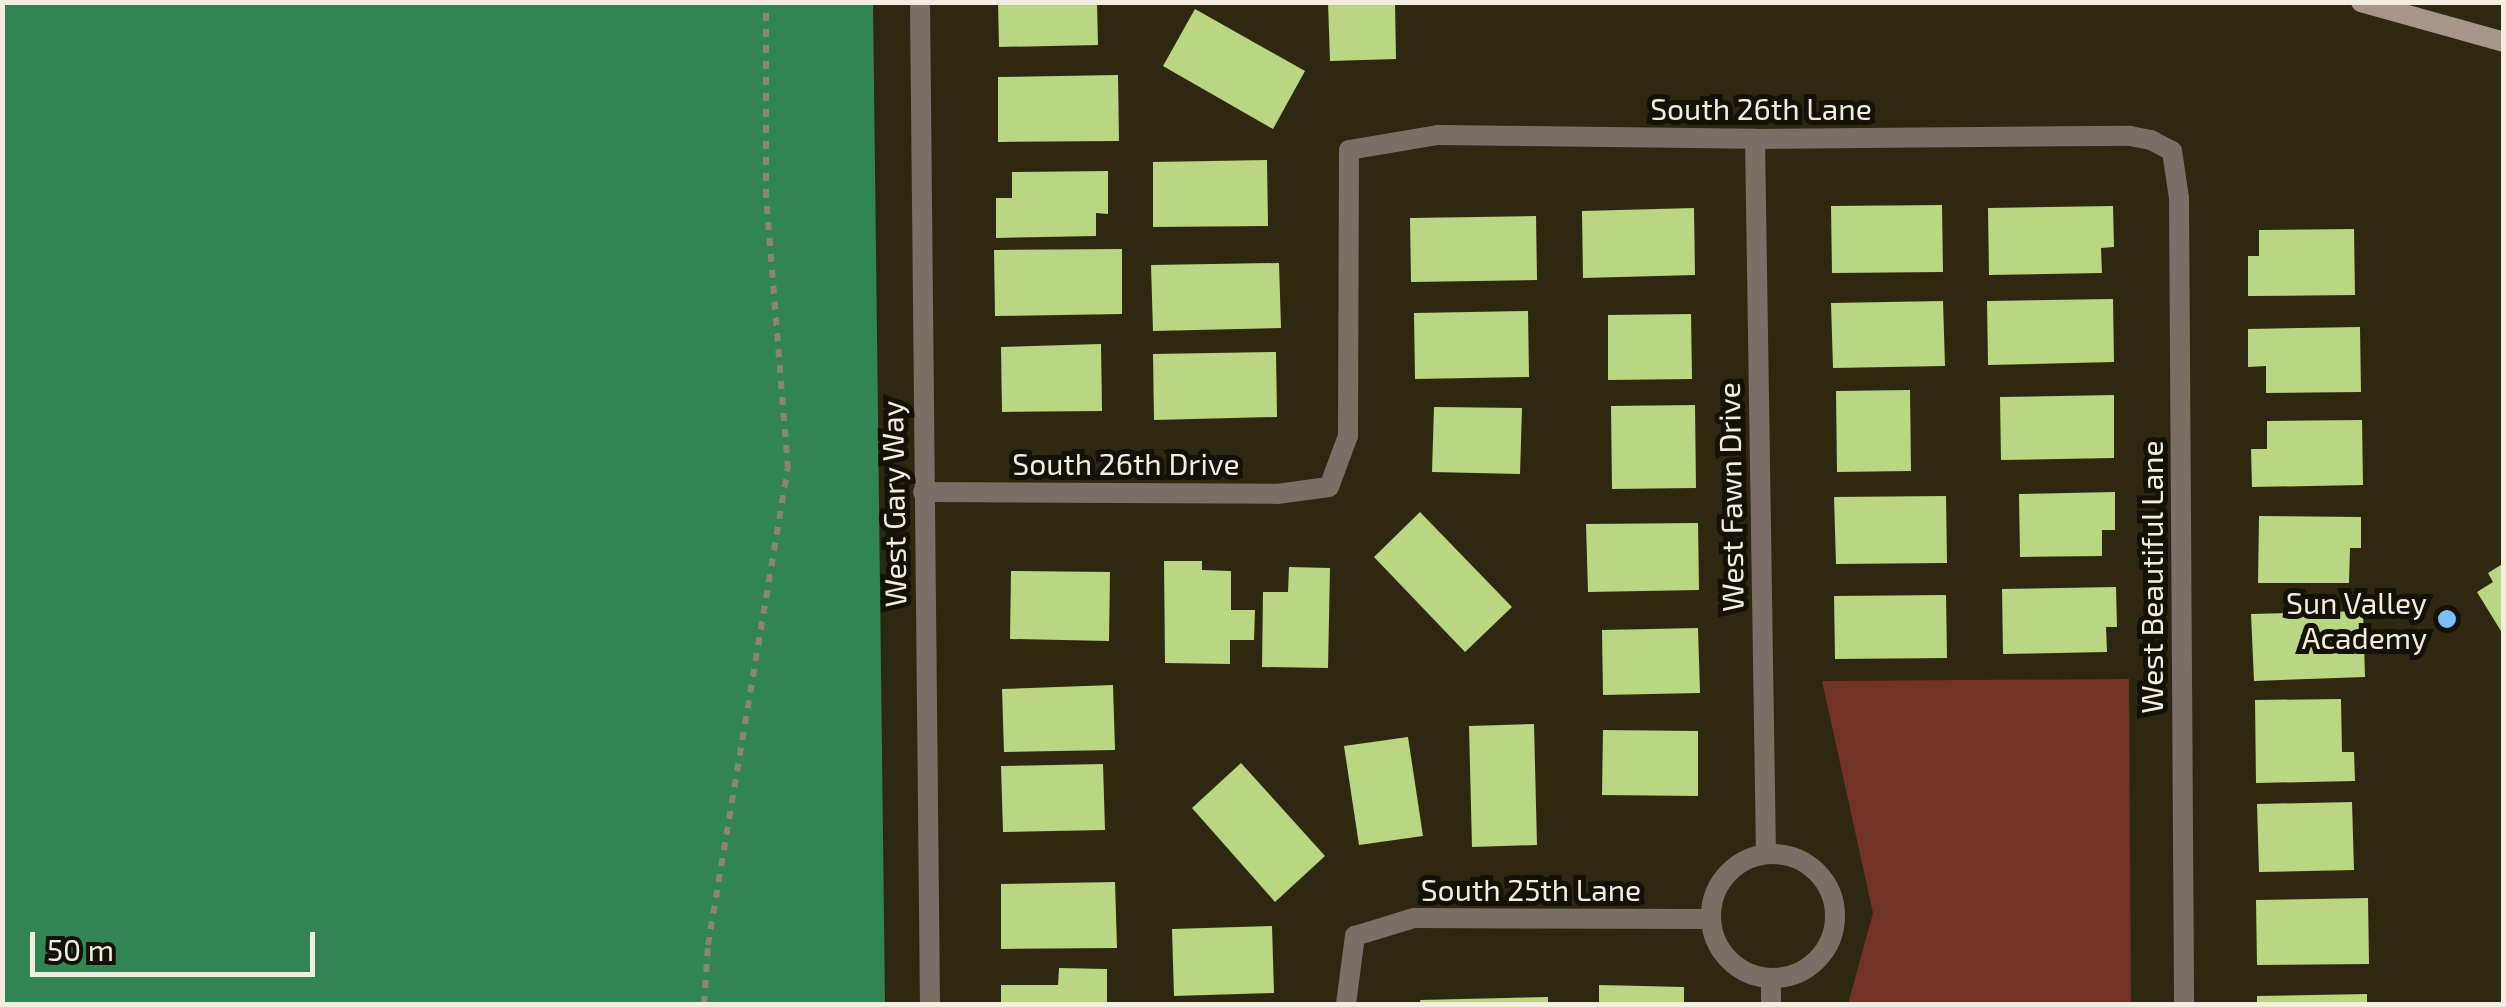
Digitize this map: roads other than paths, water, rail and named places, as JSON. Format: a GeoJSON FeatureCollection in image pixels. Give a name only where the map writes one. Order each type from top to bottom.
{"type":"FeatureCollection","features":[{"type":"Feature","properties":{"kind":"street","name":"West Gary Way"},"geometry":{"type":"LineString","coordinates":[[920,2],[930,1004]]}},
{"type":"Feature","properties":{"kind":"street"},"geometry":{"type":"LineString","coordinates":[[2361,2],[2504,42]]}},
{"type":"Feature","properties":{"kind":"street","name":"South 26th Lane"},"geometry":{"type":"LineString","coordinates":[[1329,487],[1348,436],[1349,150],[1438,135],[1755,139],[2130,136],[2172,150]]}},
{"type":"Feature","properties":{"kind":"street","name":"West Fawn Drive"},"geometry":{"type":"LineString","coordinates":[[1755,139],[1766,854]]}},
{"type":"Feature","properties":{"kind":"street","name":"West Beautiful Lane"},"geometry":{"type":"LineString","coordinates":[[2172,150],[2180,198],[2184,1004]]}},
{"type":"Feature","properties":{"kind":"street","name":"South 26th Drive"},"geometry":{"type":"LineString","coordinates":[[923,492],[1277,494],[1329,487]]}},
{"type":"Feature","properties":{"kind":"street"},"geometry":{"type":"LineString","coordinates":[[1766,854],[1802,861],[1817,872],[1834,905],[1830,941],[1820,957],[1790,976],[1771,978],[1736,967],[1723,954],[1710,918],[1717,888],[1726,876],[1751,858],[1766,854]]}},
{"type":"Feature","properties":{"kind":"street","name":"South 25th Lane"},"geometry":{"type":"LineString","coordinates":[[1346,1004],[1355,936],[1414,918],[1710,918]]}},
{"type":"Feature","properties":{"kind":"street"},"geometry":{"type":"LineString","coordinates":[[1771,978],[1771,1004]]}},
{"type":"Feature","properties":{"kind":"place","name":"Sun Valley Academy"},"geometry":{"type":"Point","coordinates":[2447,619]}}]}
